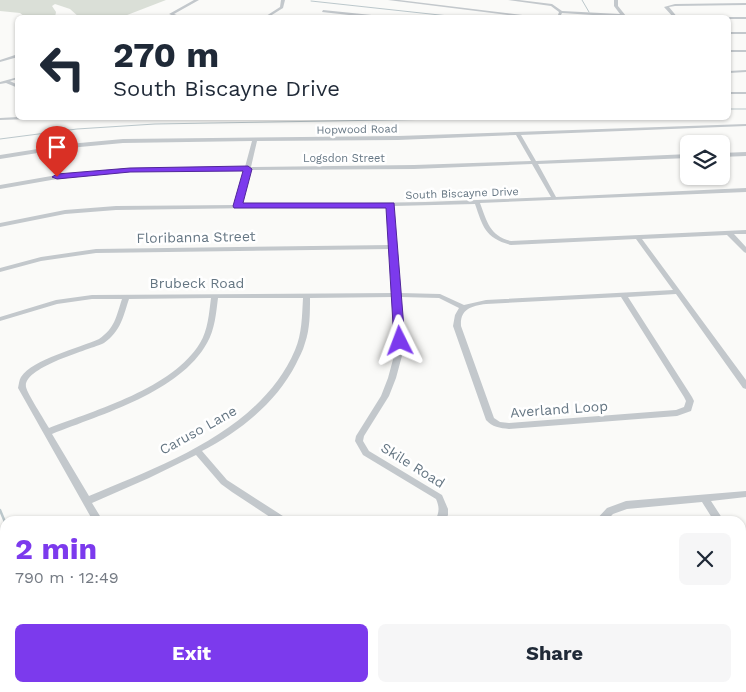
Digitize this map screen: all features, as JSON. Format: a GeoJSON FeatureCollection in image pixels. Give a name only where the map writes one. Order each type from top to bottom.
{"type":"FeatureCollection","features":[{"type":"Feature","properties":{"kind":"street"},"geometry":{"type":"LineString","coordinates":[[174,15],[171,14],[197,0]]}},
{"type":"Feature","properties":{"kind":"street"},"geometry":{"type":"LineString","coordinates":[[270,15],[281,9],[283,0]]}},
{"type":"Feature","properties":{"kind":"street"},"geometry":{"type":"LineString","coordinates":[[390,0],[520,15]]}},
{"type":"Feature","properties":{"kind":"street"},"geometry":{"type":"LineString","coordinates":[[510,0],[552,5],[561,12],[608,15]]}},
{"type":"Feature","properties":{"kind":"street"},"geometry":{"type":"LineString","coordinates":[[616,0],[616,6],[623,15]]}},
{"type":"Feature","properties":{"kind":"street"},"geometry":{"type":"LineString","coordinates":[[673,15],[666,8],[675,5],[746,4]]}},
{"type":"Feature","properties":{"kind":"street"},"geometry":{"type":"LineString","coordinates":[[323,11],[362,15]]}},
{"type":"Feature","properties":{"kind":"street"},"geometry":{"type":"LineString","coordinates":[[731,18],[746,18]]}},
{"type":"Feature","properties":{"kind":"street"},"geometry":{"type":"LineString","coordinates":[[731,33],[746,33]]}},
{"type":"Feature","properties":{"kind":"street"},"geometry":{"type":"LineString","coordinates":[[731,51],[746,51]]}},
{"type":"Feature","properties":{"kind":"street"},"geometry":{"type":"LineString","coordinates":[[0,61],[15,57]]}},
{"type":"Feature","properties":{"kind":"street"},"geometry":{"type":"LineString","coordinates":[[731,72],[746,71]]}},
{"type":"Feature","properties":{"kind":"street"},"geometry":{"type":"LineString","coordinates":[[0,83],[15,79]]}},
{"type":"Feature","properties":{"kind":"street"},"geometry":{"type":"LineString","coordinates":[[6,81],[15,86]]}},
{"type":"Feature","properties":{"kind":"street"},"geometry":{"type":"LineString","coordinates":[[731,93],[746,93]]}},
{"type":"Feature","properties":{"kind":"street"},"geometry":{"type":"LineString","coordinates":[[0,119],[15,118]]}},
{"type":"Feature","properties":{"kind":"street","name":"Hopwood Road"},"geometry":{"type":"LineString","coordinates":[[0,157],[69,146],[115,142],[398,138],[746,125]]}},
{"type":"Feature","properties":{"kind":"street"},"geometry":{"type":"LineString","coordinates":[[518,134],[555,199]]}},
{"type":"Feature","properties":{"kind":"street"},"geometry":{"type":"LineString","coordinates":[[238,206],[255,139]]}},
{"type":"Feature","properties":{"kind":"street"},"geometry":{"type":"LineString","coordinates":[[730,155],[746,154]]}},
{"type":"Feature","properties":{"kind":"street","name":"Logsdon Street"},"geometry":{"type":"LineString","coordinates":[[0,187],[57,177],[111,171],[414,167],[680,156]]}},
{"type":"Feature","properties":{"kind":"street","name":"South Biscayne Drive"},"geometry":{"type":"LineString","coordinates":[[0,225],[95,209],[391,205],[746,190]]}},
{"type":"Feature","properties":{"kind":"street"},"geometry":{"type":"LineString","coordinates":[[477,202],[490,234],[506,242],[746,232]]}},
{"type":"Feature","properties":{"kind":"street","name":"Skile Road"},"geometry":{"type":"LineString","coordinates":[[391,205],[400,341],[397,363],[385,396],[360,436],[359,441],[366,453],[439,497],[444,507],[443,516]]}},
{"type":"Feature","properties":{"kind":"street"},"geometry":{"type":"LineString","coordinates":[[729,233],[746,251]]}},
{"type":"Feature","properties":{"kind":"street"},"geometry":{"type":"LineString","coordinates":[[638,237],[746,386]]}},
{"type":"Feature","properties":{"kind":"street","name":"Floribanna Street"},"geometry":{"type":"LineString","coordinates":[[0,270],[55,256],[106,250],[394,247]]}},
{"type":"Feature","properties":{"kind":"street"},"geometry":{"type":"LineString","coordinates":[[464,308],[486,302],[678,292]]}},
{"type":"Feature","properties":{"kind":"street","name":"Brubeck Road"},"geometry":{"type":"LineString","coordinates":[[0,319],[68,300],[127,296],[397,294],[440,296],[464,308]]}},
{"type":"Feature","properties":{"kind":"street","name":"Caruso Lane"},"geometry":{"type":"LineString","coordinates":[[87,501],[197,450],[247,419],[268,400],[283,382],[296,359],[302,343],[307,295]]}},
{"type":"Feature","properties":{"kind":"street","name":"Averland Loop"},"geometry":{"type":"LineString","coordinates":[[464,308],[457,317],[457,326],[487,416],[493,422],[508,426],[685,411],[690,406],[688,397],[623,295]]}},
{"type":"Feature","properties":{"kind":"street"},"geometry":{"type":"LineString","coordinates":[[95,516],[22,388],[24,377],[37,366],[98,343],[108,337],[115,329],[127,296]]}},
{"type":"Feature","properties":{"kind":"street"},"geometry":{"type":"LineString","coordinates":[[48,432],[138,395],[165,382],[181,370],[199,352],[206,338],[215,296]]}},
{"type":"Feature","properties":{"kind":"street"},"geometry":{"type":"LineString","coordinates":[[197,450],[224,482],[275,516]]}},
{"type":"Feature","properties":{"kind":"street"},"geometry":{"type":"LineString","coordinates":[[605,516],[610,511],[626,504],[746,494]]}},
{"type":"Feature","properties":{"kind":"street"},"geometry":{"type":"LineString","coordinates":[[705,498],[716,516]]}},
{"type":"Feature","properties":{"kind":"shaded area"},"geometry":{"type":"Polygon","coordinates":[[[0,0],[166,0],[127,15],[77,15],[70,9],[55,4],[52,6],[56,12],[55,15],[22,15],[20,13],[0,11],[0,0]]]}},
{"type":"Feature","properties":{"kind":"waterway"},"geometry":{"type":"LineString","coordinates":[[582,0],[589,12]]}},
{"type":"Feature","properties":{"kind":"waterway"},"geometry":{"type":"LineString","coordinates":[[311,1],[439,15]]}},
{"type":"Feature","properties":{"kind":"waterway"},"geometry":{"type":"LineString","coordinates":[[731,109],[746,109]]}},
{"type":"Feature","properties":{"kind":"waterway"},"geometry":{"type":"LineString","coordinates":[[0,139],[77,129],[155,124],[388,120]]}},
{"type":"Feature","properties":{"kind":"waterway"},"geometry":{"type":"LineString","coordinates":[[0,510],[2,516]]}},
{"type":"Feature","properties":{"kind":"route"},"geometry":{"type":"LineString","coordinates":[[57,177],[150,169],[248,169],[238,206],[391,205],[400,341]]}}]}
